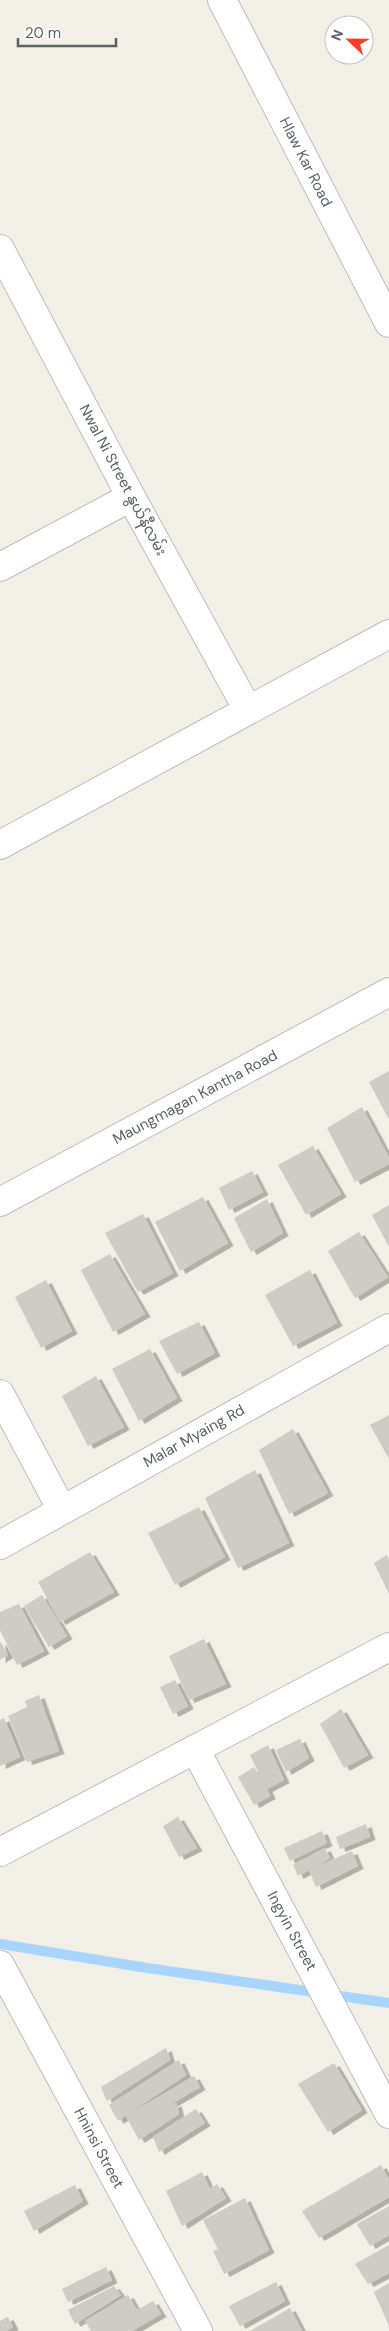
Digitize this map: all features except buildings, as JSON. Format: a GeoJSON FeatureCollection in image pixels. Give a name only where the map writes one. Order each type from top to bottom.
{"type":"FeatureCollection","features":[{"type":"Feature","properties":{"kind":"street","name":"Hlaw Kar Road"},"geometry":{"type":"LineString","coordinates":[[222,0],[389,323]]}},
{"type":"Feature","properties":{"kind":"street","name":"Nwal Ni Street နွယ်နီလမ်း"},"geometry":{"type":"LineString","coordinates":[[3,262],[248,710]]}},
{"type":"Feature","properties":{"kind":"street"},"geometry":{"type":"LineString","coordinates":[[0,567],[131,497]]}},
{"type":"Feature","properties":{"kind":"street"},"geometry":{"type":"LineString","coordinates":[[0,845],[389,634]]}},
{"type":"Feature","properties":{"kind":"street","name":"Maungmagan Kantha Road"},"geometry":{"type":"LineString","coordinates":[[0,1202],[389,992]]}},
{"type":"Feature","properties":{"kind":"street","name":"Malar Myaing Rd"},"geometry":{"type":"LineString","coordinates":[[0,1545],[389,1328]]}},
{"type":"Feature","properties":{"kind":"street"},"geometry":{"type":"LineString","coordinates":[[0,1394],[62,1510]]}},
{"type":"Feature","properties":{"kind":"street"},"geometry":{"type":"LineString","coordinates":[[0,1852],[389,1647]]}},
{"type":"Feature","properties":{"kind":"street","name":"Ingyin Street"},"geometry":{"type":"LineString","coordinates":[[195,1749],[389,2114]]}},
{"type":"Feature","properties":{"kind":"street","name":"Hninsi Street"},"geometry":{"type":"LineString","coordinates":[[0,1965],[198,2331]]}},
{"type":"Feature","properties":{"kind":"waterway"},"geometry":{"type":"LineString","coordinates":[[0,1944],[141,1967],[389,2003]]}}]}
